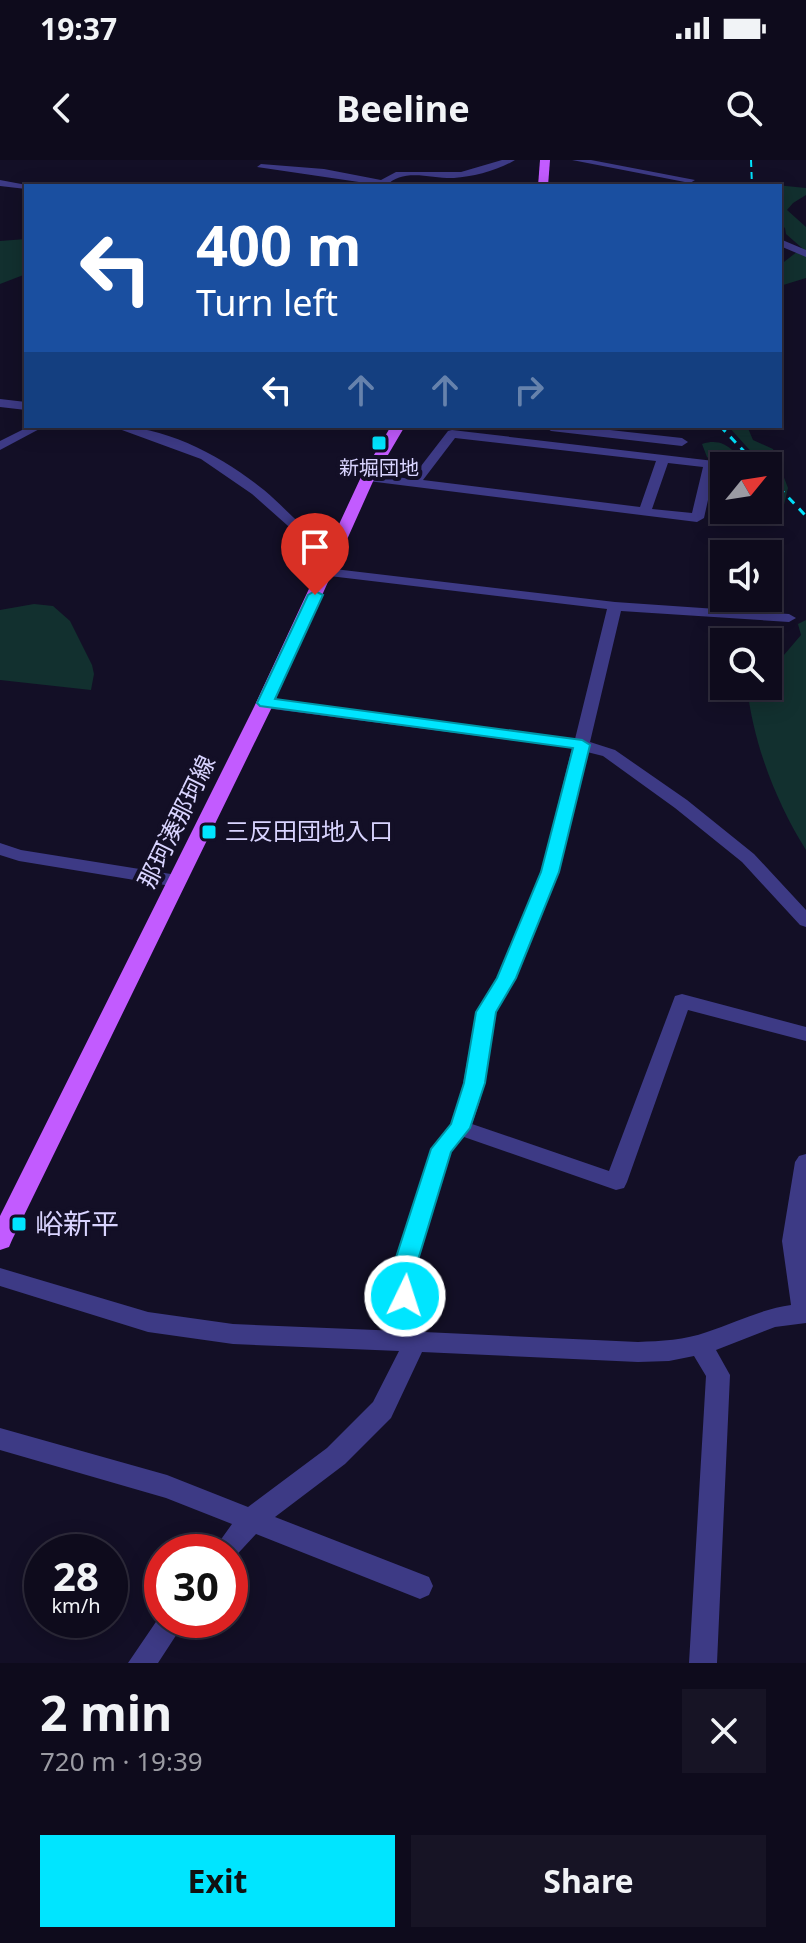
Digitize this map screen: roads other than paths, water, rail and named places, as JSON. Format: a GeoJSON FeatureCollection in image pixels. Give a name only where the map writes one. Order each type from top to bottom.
{"type":"FeatureCollection","features":[{"type":"Feature","properties":{"kind":"main road"},"geometry":{"type":"LineString","coordinates":[[543,184],[545,160]]}},
{"type":"Feature","properties":{"kind":"main road","name":"那珂湊那珂線"},"geometry":{"type":"LineString","coordinates":[[0,1240],[265,703],[368,477],[397,428]]}},
{"type":"Feature","properties":{"kind":"street"},"geometry":{"type":"LineString","coordinates":[[266,160],[261,167],[324,172],[378,184]]}},
{"type":"Feature","properties":{"kind":"street"},"geometry":{"type":"LineString","coordinates":[[383,184],[387,178],[399,173],[457,176],[511,160]]}},
{"type":"Feature","properties":{"kind":"street"},"geometry":{"type":"LineString","coordinates":[[576,160],[690,180]]}},
{"type":"Feature","properties":{"kind":"street"},"geometry":{"type":"LineString","coordinates":[[0,183],[24,186]]}},
{"type":"Feature","properties":{"kind":"street"},"geometry":{"type":"LineString","coordinates":[[782,243],[806,254]]}},
{"type":"Feature","properties":{"kind":"street"},"geometry":{"type":"LineString","coordinates":[[0,403],[24,406]]}},
{"type":"Feature","properties":{"kind":"street"},"geometry":{"type":"LineString","coordinates":[[0,446],[35,428]]}},
{"type":"Feature","properties":{"kind":"street"},"geometry":{"type":"LineString","coordinates":[[124,428],[170,441],[205,456],[257,491],[319,546],[336,548]]}},
{"type":"Feature","properties":{"kind":"street"},"geometry":{"type":"LineString","coordinates":[[540,444],[550,428]]}},
{"type":"Feature","properties":{"kind":"street"},"geometry":{"type":"LineString","coordinates":[[560,428],[682,442]]}},
{"type":"Feature","properties":{"kind":"street"},"geometry":{"type":"LineString","coordinates":[[645,511],[669,459],[682,442],[684,428]]}},
{"type":"Feature","properties":{"kind":"street"},"geometry":{"type":"LineString","coordinates":[[368,477],[697,518],[710,464],[452,434],[415,482]]}},
{"type":"Feature","properties":{"kind":"street"},"geometry":{"type":"LineString","coordinates":[[326,572],[615,606],[789,618]]}},
{"type":"Feature","properties":{"kind":"street"},"geometry":{"type":"LineString","coordinates":[[240,1534],[252,1519],[336,1456],[382,1410],[415,1342],[408,1320],[403,1273],[441,1149],[460,1128],[475,1083],[486,1012],[506,978],[550,872],[615,606]]}},
{"type":"Feature","properties":{"kind":"street"},"geometry":{"type":"LineString","coordinates":[[265,703],[582,745],[609,753],[681,804],[748,858],[806,921]]}},
{"type":"Feature","properties":{"kind":"street"},"geometry":{"type":"LineString","coordinates":[[0,849],[19,855],[177,881]]}},
{"type":"Feature","properties":{"kind":"street"},"geometry":{"type":"LineString","coordinates":[[460,1128],[616,1182],[682,1001],[806,1034]]}},
{"type":"Feature","properties":{"kind":"street"},"geometry":{"type":"LineString","coordinates":[[0,1277],[148,1322],[233,1334],[669,1351],[700,1344],[774,1317],[805,1313],[793,1241],[806,1162]]}},
{"type":"Feature","properties":{"kind":"street"},"geometry":{"type":"LineString","coordinates":[[700,1344],[718,1375],[703,1663]]}},
{"type":"Feature","properties":{"kind":"street"},"geometry":{"type":"LineString","coordinates":[[0,1439],[167,1487],[420,1586]]}},
{"type":"Feature","properties":{"kind":"street"},"geometry":{"type":"LineString","coordinates":[[142,1663],[160,1638]]}},
{"type":"Feature","properties":{"kind":"railway"},"geometry":{"type":"LineString","coordinates":[[751,160],[752,184]]}},
{"type":"Feature","properties":{"kind":"railway"},"geometry":{"type":"LineString","coordinates":[[722,428],[745,452]]}},
{"type":"Feature","properties":{"kind":"railway"},"geometry":{"type":"LineString","coordinates":[[782,491],[806,516]]}},
{"type":"Feature","properties":{"kind":"place","name":"新堀団地"},"geometry":{"type":"Point","coordinates":[379,443]}},
{"type":"Feature","properties":{"kind":"place","name":"三反田団地入口"},"geometry":{"type":"Point","coordinates":[209,832]}},
{"type":"Feature","properties":{"kind":"place","name":"峪新平"},"geometry":{"type":"Point","coordinates":[19,1224]}}]}
